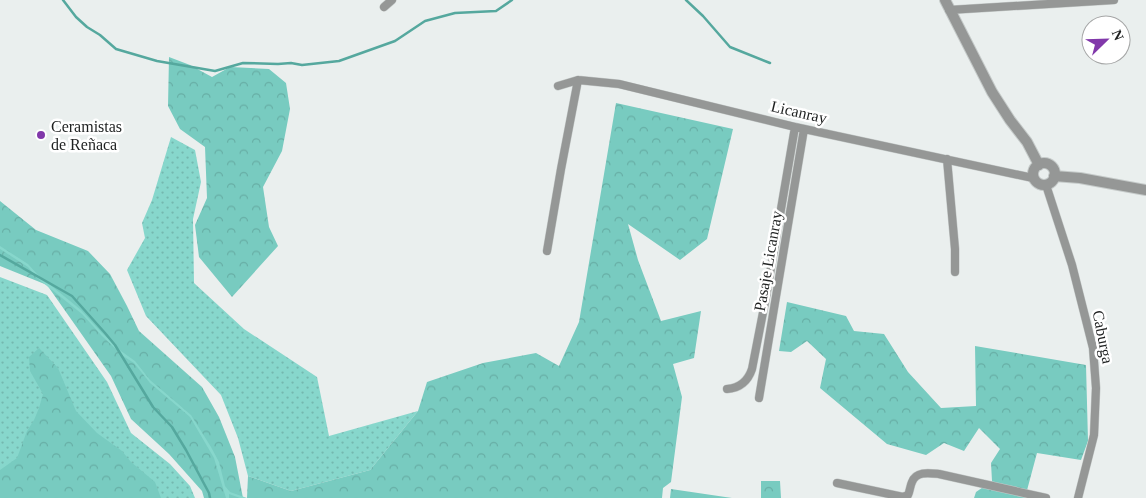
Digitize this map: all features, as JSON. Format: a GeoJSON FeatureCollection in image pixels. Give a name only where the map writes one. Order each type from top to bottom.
{"type":"FeatureCollection","features":[{"type":"Feature","properties":{"kind":"street"},"geometry":{"type":"LineString","coordinates":[[384,7],[392,0]]}},
{"type":"Feature","properties":{"kind":"street"},"geometry":{"type":"LineString","coordinates":[[1039,165],[1027,142],[992,92],[947,5],[1114,0]]}},
{"type":"Feature","properties":{"kind":"street"},"geometry":{"type":"LineString","coordinates":[[547,251],[578,80]]}},
{"type":"Feature","properties":{"kind":"street","name":"Licanray"},"geometry":{"type":"LineString","coordinates":[[558,86],[578,80],[619,84],[795,127],[1034,178]]}},
{"type":"Feature","properties":{"kind":"street"},"geometry":{"type":"LineString","coordinates":[[727,389],[732,389],[742,384],[749,377],[752,369],[795,127]]}},
{"type":"Feature","properties":{"kind":"street","name":"Pasaje Licanray"},"geometry":{"type":"LineString","coordinates":[[759,398],[804,128]]}},
{"type":"Feature","properties":{"kind":"street"},"geometry":{"type":"LineString","coordinates":[[947,160],[955,249],[955,272]]}},
{"type":"Feature","properties":{"kind":"street"},"geometry":{"type":"LineString","coordinates":[[1046,164],[1053,170],[1054,176],[1052,182],[1040,185],[1035,181],[1033,172],[1039,165],[1046,164]]}},
{"type":"Feature","properties":{"kind":"street"},"geometry":{"type":"LineString","coordinates":[[1054,176],[1080,178],[1146,190]]}},
{"type":"Feature","properties":{"kind":"street","name":"Caburga"},"geometry":{"type":"LineString","coordinates":[[1046,185],[1072,265],[1093,348],[1096,388],[1094,435],[1078,498]]}},
{"type":"Feature","properties":{"kind":"street"},"geometry":{"type":"LineString","coordinates":[[837,483],[903,497],[908,495],[912,482],[918,475],[924,473],[939,474],[1046,498]]}},
{"type":"Feature","properties":{"kind":"shaded area"},"geometry":{"type":"Polygon","coordinates":[[[171,137],[195,150],[201,182],[193,219],[194,283],[244,329],[317,377],[329,436],[418,411],[370,470],[291,491],[248,476],[238,438],[221,395],[146,316],[127,270],[145,238],[142,223],[152,200],[171,137]]]}},
{"type":"Feature","properties":{"kind":"shaded area"},"geometry":{"type":"Polygon","coordinates":[[[0,246],[28,264],[37,274],[81,310],[121,351],[135,361],[150,380],[191,415],[219,462],[225,486],[230,492],[247,498],[240,498],[229,494],[229,498],[226,498],[214,458],[190,417],[150,383],[134,363],[123,356],[82,314],[37,278],[28,267],[0,249],[0,246]]]}},
{"type":"Feature","properties":{"kind":"shaded area"},"geometry":{"type":"Polygon","coordinates":[[[0,277],[47,295],[107,382],[131,433],[170,464],[190,486],[195,498],[0,498],[0,277]]]}},
{"type":"Feature","properties":{"kind":"green space"},"geometry":{"type":"Polygon","coordinates":[[[169,57],[190,65],[212,77],[230,67],[269,69],[286,83],[290,109],[282,151],[263,187],[269,227],[278,246],[232,297],[199,257],[195,225],[207,198],[205,147],[180,129],[168,106],[169,57]]]}},
{"type":"Feature","properties":{"kind":"green space"},"geometry":{"type":"Polygon","coordinates":[[[616,103],[733,129],[707,239],[680,260],[628,224],[638,260],[661,321],[701,311],[694,358],[673,364],[682,397],[671,482],[663,488],[662,498],[247,498],[248,476],[291,491],[370,470],[418,411],[427,382],[483,363],[536,353],[559,366],[579,322],[616,103]]]}},
{"type":"Feature","properties":{"kind":"green space"},"geometry":{"type":"Polygon","coordinates":[[[0,201],[36,230],[88,251],[110,274],[139,331],[202,387],[219,417],[235,457],[243,498],[204,498],[202,491],[169,454],[131,419],[111,376],[47,285],[0,266],[0,201]]]}},
{"type":"Feature","properties":{"kind":"green space"},"geometry":{"type":"Polygon","coordinates":[[[787,302],[846,316],[854,331],[884,334],[908,372],[941,408],[976,406],[975,346],[1086,365],[1088,441],[1081,460],[1037,453],[1026,494],[1040,498],[974,498],[976,492],[992,481],[991,463],[1000,449],[979,428],[964,451],[944,443],[926,455],[887,444],[820,388],[826,359],[807,341],[791,352],[779,351],[787,302]]]}},
{"type":"Feature","properties":{"kind":"green space"},"geometry":{"type":"Polygon","coordinates":[[[39,348],[58,368],[76,411],[97,433],[122,451],[131,462],[155,482],[161,498],[0,498],[0,470],[17,458],[27,431],[39,408],[43,394],[30,371],[29,357],[39,348]]]}},
{"type":"Feature","properties":{"kind":"green space"},"geometry":{"type":"Polygon","coordinates":[[[761,481],[780,481],[781,498],[761,498],[761,481]]]}},
{"type":"Feature","properties":{"kind":"green space"},"geometry":{"type":"Polygon","coordinates":[[[671,489],[732,498],[670,498],[671,489]]]}},
{"type":"Feature","properties":{"kind":"waterway"},"geometry":{"type":"LineString","coordinates":[[63,0],[76,17],[116,49],[157,61],[215,71],[243,63],[291,63],[302,65],[339,61],[395,41],[425,21],[455,13],[496,11],[512,0]]}},
{"type":"Feature","properties":{"kind":"waterway"},"geometry":{"type":"LineString","coordinates":[[686,0],[730,47],[770,63]]}},
{"type":"Feature","properties":{"kind":"waterway"},"geometry":{"type":"LineString","coordinates":[[0,255],[72,296],[105,333],[115,345],[153,407],[172,427],[210,498]]}},
{"type":"Feature","properties":{"kind":"place","name":"Ceramistas de Reñaca"},"geometry":{"type":"Point","coordinates":[41,135]}}]}
